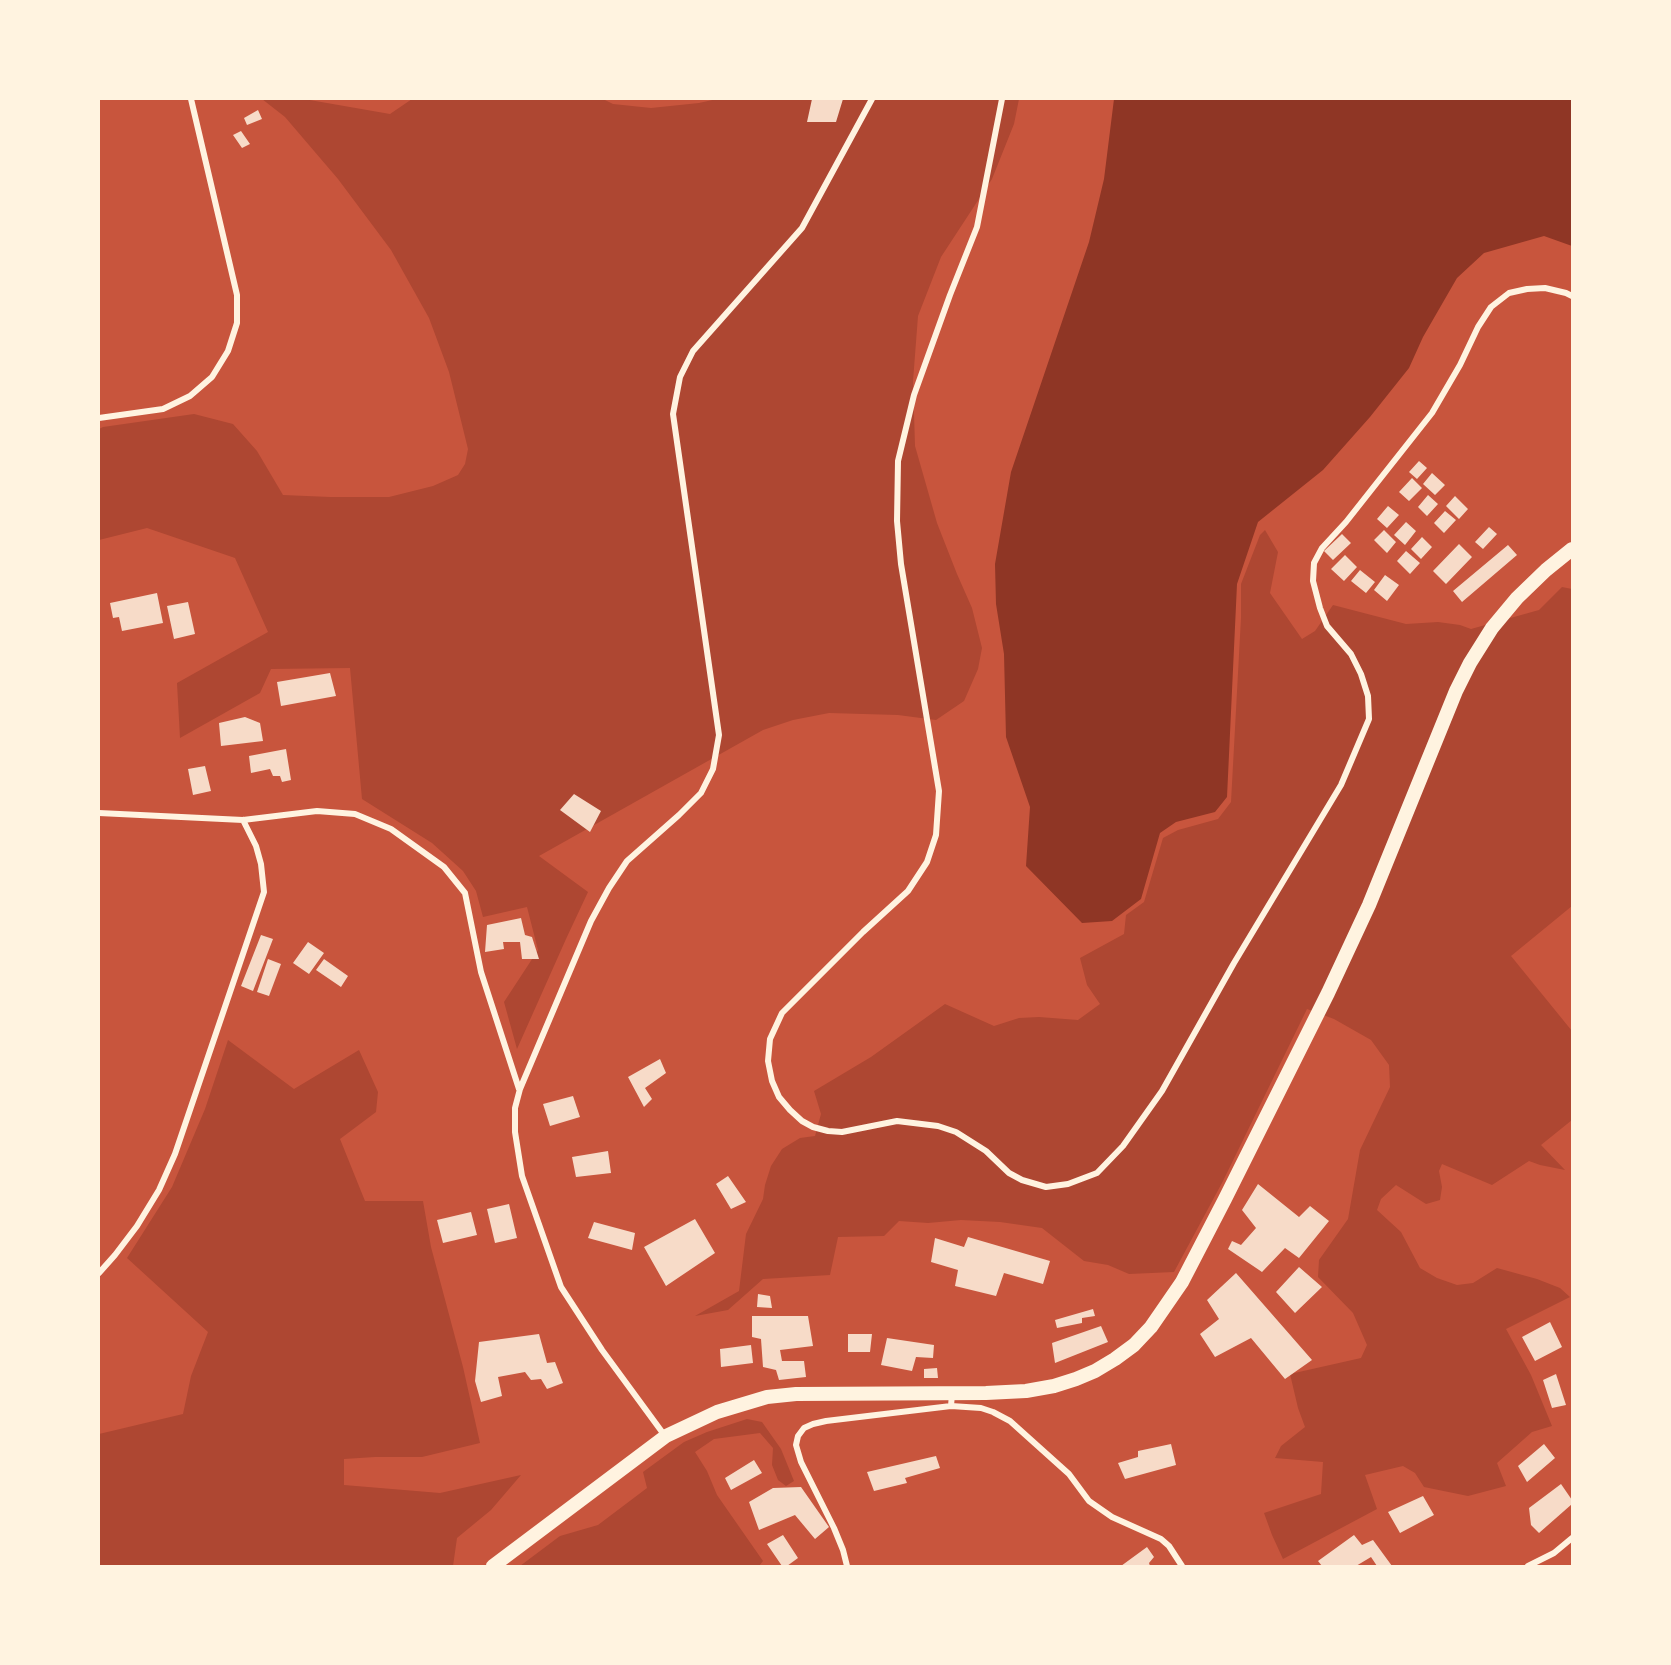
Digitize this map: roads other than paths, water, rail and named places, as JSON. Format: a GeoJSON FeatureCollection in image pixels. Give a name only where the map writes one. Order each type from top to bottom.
{"type":"FeatureCollection","features":[{"type":"Feature","properties":{"kind":"main road"},"geometry":{"type":"LineString","coordinates":[[493,1566],[666,1436],[717,1412],[767,1397],[796,1394],[826,1393],[952,1400],[1026,1391],[1076,1379],[1115,1359],[1134,1345],[1166,1308],[1182,1282],[1337,973],[1369,905],[1452,701],[1470,663],[1492,628],[1516,598],[1572,549]]}},
{"type":"Feature","properties":{"kind":"street"},"geometry":{"type":"LineString","coordinates":[[99,418],[163,409],[190,396],[212,377],[223,360],[237,323],[237,295],[191,99]]}},
{"type":"Feature","properties":{"kind":"street"},"geometry":{"type":"LineString","coordinates":[[666,1436],[602,1350],[561,1287],[522,1176],[517,1154],[515,1108],[520,1089],[591,921],[609,888],[627,861],[700,793],[713,769],[718,735],[673,414],[680,377],[693,351],[802,228],[872,99]]}},
{"type":"Feature","properties":{"kind":"street"},"geometry":{"type":"LineString","coordinates":[[1002,99],[977,227],[914,395],[898,461],[897,521],[901,564],[939,791],[936,835],[927,862],[908,891],[863,932],[782,1013],[770,1039],[768,1061],[772,1082],[779,1097],[802,1121],[813,1128],[842,1132],[897,1121],[938,1126],[956,1132],[986,1151],[1009,1173],[1022,1180],[1046,1187],[1068,1184],[1097,1173],[1123,1146],[1161,1091],[1234,963],[1341,785],[1369,718],[1368,696],[1361,674],[1351,654],[1326,626],[1320,609],[1313,572],[1314,564],[1322,548],[1346,522],[1432,413],[1491,307],[1509,294],[1527,288],[1545,288],[1572,296]]}},
{"type":"Feature","properties":{"kind":"street"},"geometry":{"type":"LineString","coordinates":[[99,813],[243,820],[317,812],[355,814],[390,830],[444,867],[465,893],[481,972],[520,1089]]}},
{"type":"Feature","properties":{"kind":"street"},"geometry":{"type":"LineString","coordinates":[[99,1273],[137,1226],[159,1190],[175,1154],[264,892],[261,864],[256,846],[243,820]]}},
{"type":"Feature","properties":{"kind":"street"},"geometry":{"type":"LineString","coordinates":[[847,1566],[834,1528],[801,1462],[796,1445],[798,1436],[804,1428],[813,1424],[952,1400],[993,1412],[1010,1421],[1069,1474],[1089,1502],[1161,1539],[1169,1546],[1182,1566]]}},
{"type":"Feature","properties":{"kind":"street"},"geometry":{"type":"LineString","coordinates":[[1528,1566],[1554,1553],[1572,1538]]}}]}
